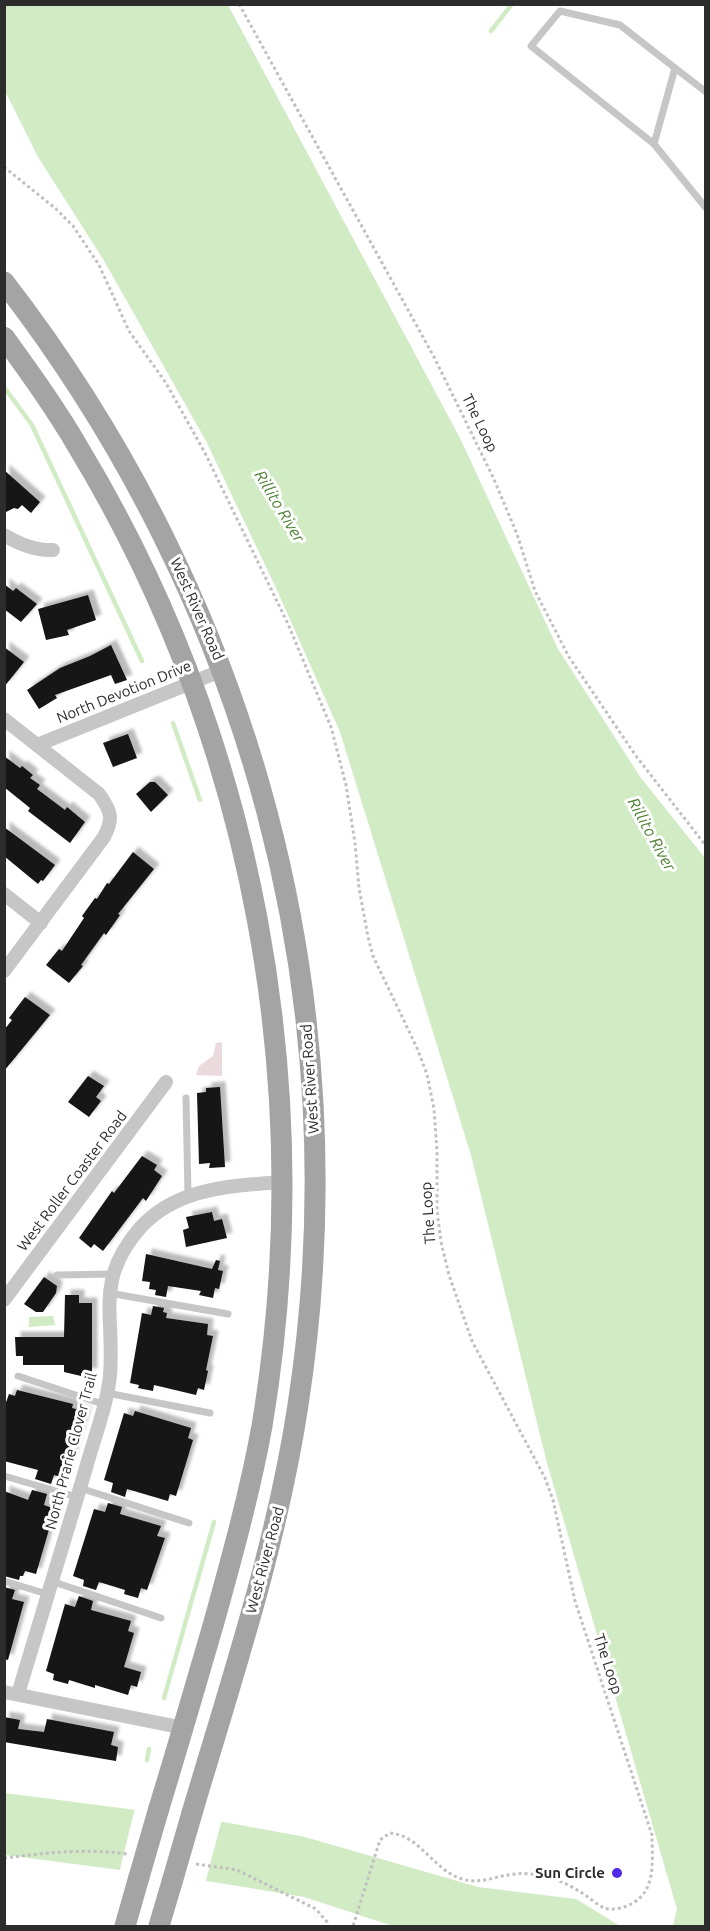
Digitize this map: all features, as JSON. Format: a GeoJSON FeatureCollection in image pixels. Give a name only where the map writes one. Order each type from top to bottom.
{"type":"FeatureCollection","features":[{"type":"Feature","properties":{"kind":"main road","name":"West River Road"},"geometry":{"type":"LineString","coordinates":[[4,282],[62,361],[146,499],[196,604],[223,670],[263,795],[283,878],[298,954],[309,1040],[315,1243],[304,1358],[284,1487],[258,1589],[159,1926]]}},
{"type":"Feature","properties":{"kind":"main road","name":"West River Road"},"geometry":{"type":"LineString","coordinates":[[4,337],[61,418],[117,517],[163,611],[192,682],[218,758],[240,837],[257,911],[276,1046],[283,1182],[282,1239],[275,1327],[263,1419],[235,1549],[125,1926]]}},
{"type":"Feature","properties":{"kind":"main road"},"geometry":{"type":"LineString","coordinates":[[250,1481],[284,1487]]}},
{"type":"Feature","properties":{"kind":"street"},"geometry":{"type":"LineString","coordinates":[[4,535],[28,546],[53,550]]}},
{"type":"Feature","properties":{"kind":"street","name":"North Devotion Drive"},"geometry":{"type":"LineString","coordinates":[[37,745],[223,670]]}},
{"type":"Feature","properties":{"kind":"street"},"geometry":{"type":"LineString","coordinates":[[4,719],[99,794],[115,818],[104,837],[4,971]]}},
{"type":"Feature","properties":{"kind":"street"},"geometry":{"type":"LineString","coordinates":[[4,894],[41,923]]}},
{"type":"Feature","properties":{"kind":"street","name":"West Roller Coaster Road"},"geometry":{"type":"LineString","coordinates":[[4,1300],[166,1082]]}},
{"type":"Feature","properties":{"kind":"street","name":"North Prarie Clover Trail"},"geometry":{"type":"LineString","coordinates":[[11,1693],[49,1588],[105,1399],[110,1361],[109,1293],[112,1274],[130,1241],[146,1222],[164,1207],[188,1195],[226,1187],[283,1182]]}},
{"type":"Feature","properties":{"kind":"street"},"geometry":{"type":"LineString","coordinates":[[11,1693],[184,1728]]}},
{"type":"Feature","properties":{"kind":"lane"},"geometry":{"type":"LineString","coordinates":[[705,92],[620,25],[560,11],[531,46],[654,144],[705,208]]}},
{"type":"Feature","properties":{"kind":"lane"},"geometry":{"type":"LineString","coordinates":[[654,144],[675,68]]}},
{"type":"Feature","properties":{"kind":"lane"},"geometry":{"type":"LineString","coordinates":[[186,1098],[188,1195]]}},
{"type":"Feature","properties":{"kind":"lane"},"geometry":{"type":"LineString","coordinates":[[57,1275],[112,1274]]}},
{"type":"Feature","properties":{"kind":"lane"},"geometry":{"type":"LineString","coordinates":[[109,1293],[228,1314]]}},
{"type":"Feature","properties":{"kind":"lane"},"geometry":{"type":"LineString","coordinates":[[18,1376],[105,1399],[210,1413]]}},
{"type":"Feature","properties":{"kind":"lane"},"geometry":{"type":"LineString","coordinates":[[4,1476],[79,1492],[189,1523]]}},
{"type":"Feature","properties":{"kind":"lane"},"geometry":{"type":"LineString","coordinates":[[4,1581],[49,1588],[161,1618]]}},
{"type":"Feature","properties":{"kind":"path","name":"The Loop"},"geometry":{"type":"LineString","coordinates":[[239,4],[434,357],[493,477],[517,534],[535,591],[569,657],[636,756],[705,846]]}},
{"type":"Feature","properties":{"kind":"path","name":"The Loop"},"geometry":{"type":"LineString","coordinates":[[4,167],[55,208],[86,242],[129,331],[166,383],[205,453],[288,624],[331,727],[355,843],[363,914],[373,956],[427,1074],[434,1109],[437,1211],[441,1242],[459,1310],[472,1341],[545,1478],[553,1500],[575,1601],[652,1835],[653,1875],[641,1899],[624,1908],[606,1908],[575,1888],[556,1879],[537,1875],[517,1873],[481,1881],[462,1879],[445,1871],[401,1834],[390,1833],[380,1840],[353,1926]]}},
{"type":"Feature","properties":{"kind":"path"},"geometry":{"type":"LineString","coordinates":[[4,1858],[14,1857]]}},
{"type":"Feature","properties":{"kind":"path"},"geometry":{"type":"LineString","coordinates":[[290,1896],[316,1909],[327,1922],[326,1926]]}},
{"type":"Feature","properties":{"kind":"shaded area"},"geometry":{"type":"Polygon","coordinates":[[[222,1042],[222,1076],[196,1075],[199,1066],[213,1056],[216,1043],[222,1042]]]}},
{"type":"Feature","properties":{"kind":"water","name":"Rillito River"},"geometry":{"type":"Polygon","coordinates":[[[5,4],[228,5],[460,438],[558,649],[641,778],[705,858],[705,1926],[673,1926],[677,1909],[547,1463],[471,1155],[340,732],[276,588],[206,441],[103,259],[38,157],[5,91],[5,4]]]}},
{"type":"Feature","properties":{"kind":"water"},"geometry":{"type":"Polygon","coordinates":[[[53,1316],[55,1325],[29,1327],[29,1317],[53,1316]]]}},
{"type":"Feature","properties":{"kind":"water"},"geometry":{"type":"Polygon","coordinates":[[[5,1793],[213,1820],[305,1837],[478,1887],[576,1899],[620,1926],[393,1926],[304,1897],[213,1882],[5,1855],[5,1793]]]}},
{"type":"Feature","properties":{"kind":"pier"},"geometry":{"type":"Polygon","coordinates":[[[135,1808],[222,1819],[205,1884],[119,1873],[135,1808]]]}},
{"type":"Feature","properties":{"kind":"building"},"geometry":{"type":"Polygon","coordinates":[[[4,470],[40,502],[31,513],[22,505],[18,509],[14,508],[4,513],[4,470]]]}},
{"type":"Feature","properties":{"kind":"building"},"geometry":{"type":"Polygon","coordinates":[[[4,584],[13,591],[16,588],[37,604],[21,622],[4,609],[4,584]]]}},
{"type":"Feature","properties":{"kind":"building"},"geometry":{"type":"Polygon","coordinates":[[[88,595],[96,620],[67,630],[69,635],[46,640],[38,609],[88,595]]]}},
{"type":"Feature","properties":{"kind":"building"},"geometry":{"type":"Polygon","coordinates":[[[111,645],[127,680],[115,684],[111,675],[55,695],[57,698],[39,709],[27,690],[60,668],[111,645]]]}},
{"type":"Feature","properties":{"kind":"building"},"geometry":{"type":"Polygon","coordinates":[[[4,647],[24,662],[4,687],[4,647]]]}},
{"type":"Feature","properties":{"kind":"building"},"geometry":{"type":"Polygon","coordinates":[[[128,734],[137,758],[113,767],[103,743],[128,734]]]}},
{"type":"Feature","properties":{"kind":"building"},"geometry":{"type":"Polygon","coordinates":[[[4,756],[33,775],[30,778],[40,785],[37,789],[65,810],[67,807],[85,822],[70,843],[28,811],[30,808],[4,787],[4,756]]]}},
{"type":"Feature","properties":{"kind":"building"},"geometry":{"type":"Polygon","coordinates":[[[150,782],[155,782],[168,795],[151,812],[136,794],[150,782]]]}},
{"type":"Feature","properties":{"kind":"building"},"geometry":{"type":"Polygon","coordinates":[[[4,827],[55,865],[43,881],[41,880],[38,884],[4,856],[4,827]]]}},
{"type":"Feature","properties":{"kind":"building"},"geometry":{"type":"Polygon","coordinates":[[[133,852],[154,869],[118,914],[120,915],[106,935],[104,933],[69,983],[46,965],[59,949],[62,951],[84,918],[82,916],[133,852]]]}},
{"type":"Feature","properties":{"kind":"building"},"geometry":{"type":"Polygon","coordinates":[[[25,997],[50,1015],[4,1071],[4,1030],[12,1020],[9,1018],[25,997]]]}},
{"type":"Feature","properties":{"kind":"building"},"geometry":{"type":"Polygon","coordinates":[[[88,1076],[104,1086],[96,1097],[101,1101],[89,1117],[68,1102],[88,1076]]]}},
{"type":"Feature","properties":{"kind":"building"},"geometry":{"type":"Polygon","coordinates":[[[220,1087],[225,1167],[209,1168],[210,1163],[199,1164],[197,1093],[206,1092],[206,1088],[220,1087]]]}},
{"type":"Feature","properties":{"kind":"building"},"geometry":{"type":"Polygon","coordinates":[[[142,1156],[157,1165],[154,1170],[162,1176],[146,1201],[143,1198],[103,1251],[94,1244],[91,1248],[79,1238],[112,1191],[114,1193],[142,1156]]]}},
{"type":"Feature","properties":{"kind":"building"},"geometry":{"type":"Polygon","coordinates":[[[212,1212],[214,1221],[222,1219],[227,1238],[186,1247],[183,1230],[189,1228],[186,1217],[212,1212]]]}},
{"type":"Feature","properties":{"kind":"building"},"geometry":{"type":"Polygon","coordinates":[[[146,1254],[212,1269],[216,1260],[220,1261],[218,1270],[223,1271],[219,1289],[215,1288],[213,1298],[199,1295],[201,1291],[168,1286],[166,1297],[155,1295],[156,1290],[149,1289],[150,1282],[142,1281],[146,1254]]]}},
{"type":"Feature","properties":{"kind":"building"},"geometry":{"type":"Polygon","coordinates":[[[44,1277],[57,1286],[56,1293],[43,1312],[36,1312],[24,1304],[44,1277]]]}},
{"type":"Feature","properties":{"kind":"building"},"geometry":{"type":"Polygon","coordinates":[[[65,1295],[79,1295],[79,1303],[92,1303],[92,1374],[81,1373],[81,1376],[64,1372],[64,1365],[23,1365],[23,1356],[16,1356],[15,1337],[64,1337],[65,1295]]]}},
{"type":"Feature","properties":{"kind":"building"},"geometry":{"type":"Polygon","coordinates":[[[153,1306],[164,1308],[163,1312],[167,1313],[166,1318],[208,1324],[207,1335],[213,1336],[206,1370],[208,1371],[204,1390],[198,1388],[196,1395],[154,1385],[153,1391],[138,1388],[139,1385],[130,1383],[142,1313],[151,1315],[153,1306]]]}},
{"type":"Feature","properties":{"kind":"building"},"geometry":{"type":"Polygon","coordinates":[[[17,1390],[73,1404],[72,1408],[86,1412],[65,1478],[54,1475],[51,1484],[35,1479],[38,1470],[4,1461],[4,1408],[9,1394],[15,1396],[17,1390]]]}},
{"type":"Feature","properties":{"kind":"building"},"geometry":{"type":"Polygon","coordinates":[[[135,1411],[191,1428],[188,1438],[193,1440],[176,1496],[170,1494],[168,1501],[127,1489],[125,1497],[111,1492],[113,1483],[104,1480],[124,1413],[133,1416],[135,1411]]]}},
{"type":"Feature","properties":{"kind":"building"},"geometry":{"type":"Polygon","coordinates":[[[32,1490],[47,1494],[44,1505],[55,1509],[36,1574],[25,1571],[19,1580],[4,1576],[4,1491],[28,1500],[32,1490]]]}},
{"type":"Feature","properties":{"kind":"building"},"geometry":{"type":"Polygon","coordinates":[[[108,1503],[122,1507],[120,1514],[161,1526],[157,1536],[165,1538],[147,1590],[141,1588],[138,1598],[124,1594],[125,1590],[99,1582],[96,1590],[83,1586],[84,1580],[73,1576],[94,1509],[105,1512],[108,1503]]]}},
{"type":"Feature","properties":{"kind":"building"},"geometry":{"type":"Polygon","coordinates":[[[4,1587],[15,1590],[12,1599],[24,1602],[8,1660],[4,1659],[4,1587]]]}},
{"type":"Feature","properties":{"kind":"building"},"geometry":{"type":"Polygon","coordinates":[[[79,1596],[93,1601],[91,1610],[131,1621],[128,1631],[134,1633],[124,1667],[141,1672],[137,1687],[131,1685],[128,1695],[95,1685],[95,1688],[69,1680],[68,1684],[53,1680],[54,1674],[46,1671],[65,1604],[75,1607],[79,1596]]]}},
{"type":"Feature","properties":{"kind":"building"},"geometry":{"type":"Polygon","coordinates":[[[4,1717],[20,1720],[18,1729],[44,1732],[47,1719],[114,1732],[111,1745],[118,1747],[116,1761],[4,1742],[4,1717]]]}},
{"type":"Feature","properties":{"kind":"waterway"},"geometry":{"type":"LineString","coordinates":[[491,31],[512,4]]}},
{"type":"Feature","properties":{"kind":"waterway"},"geometry":{"type":"LineString","coordinates":[[4,387],[32,425],[142,661]]}},
{"type":"Feature","properties":{"kind":"waterway"},"geometry":{"type":"LineString","coordinates":[[173,723],[200,800]]}},
{"type":"Feature","properties":{"kind":"waterway"},"geometry":{"type":"LineString","coordinates":[[164,1698],[214,1522]]}},
{"type":"Feature","properties":{"kind":"waterway"},"geometry":{"type":"LineString","coordinates":[[147,1760],[149,1749]]}},
{"type":"Feature","properties":{"kind":"place","name":"Sun Circle"},"geometry":{"type":"Point","coordinates":[617,1873]}}]}
